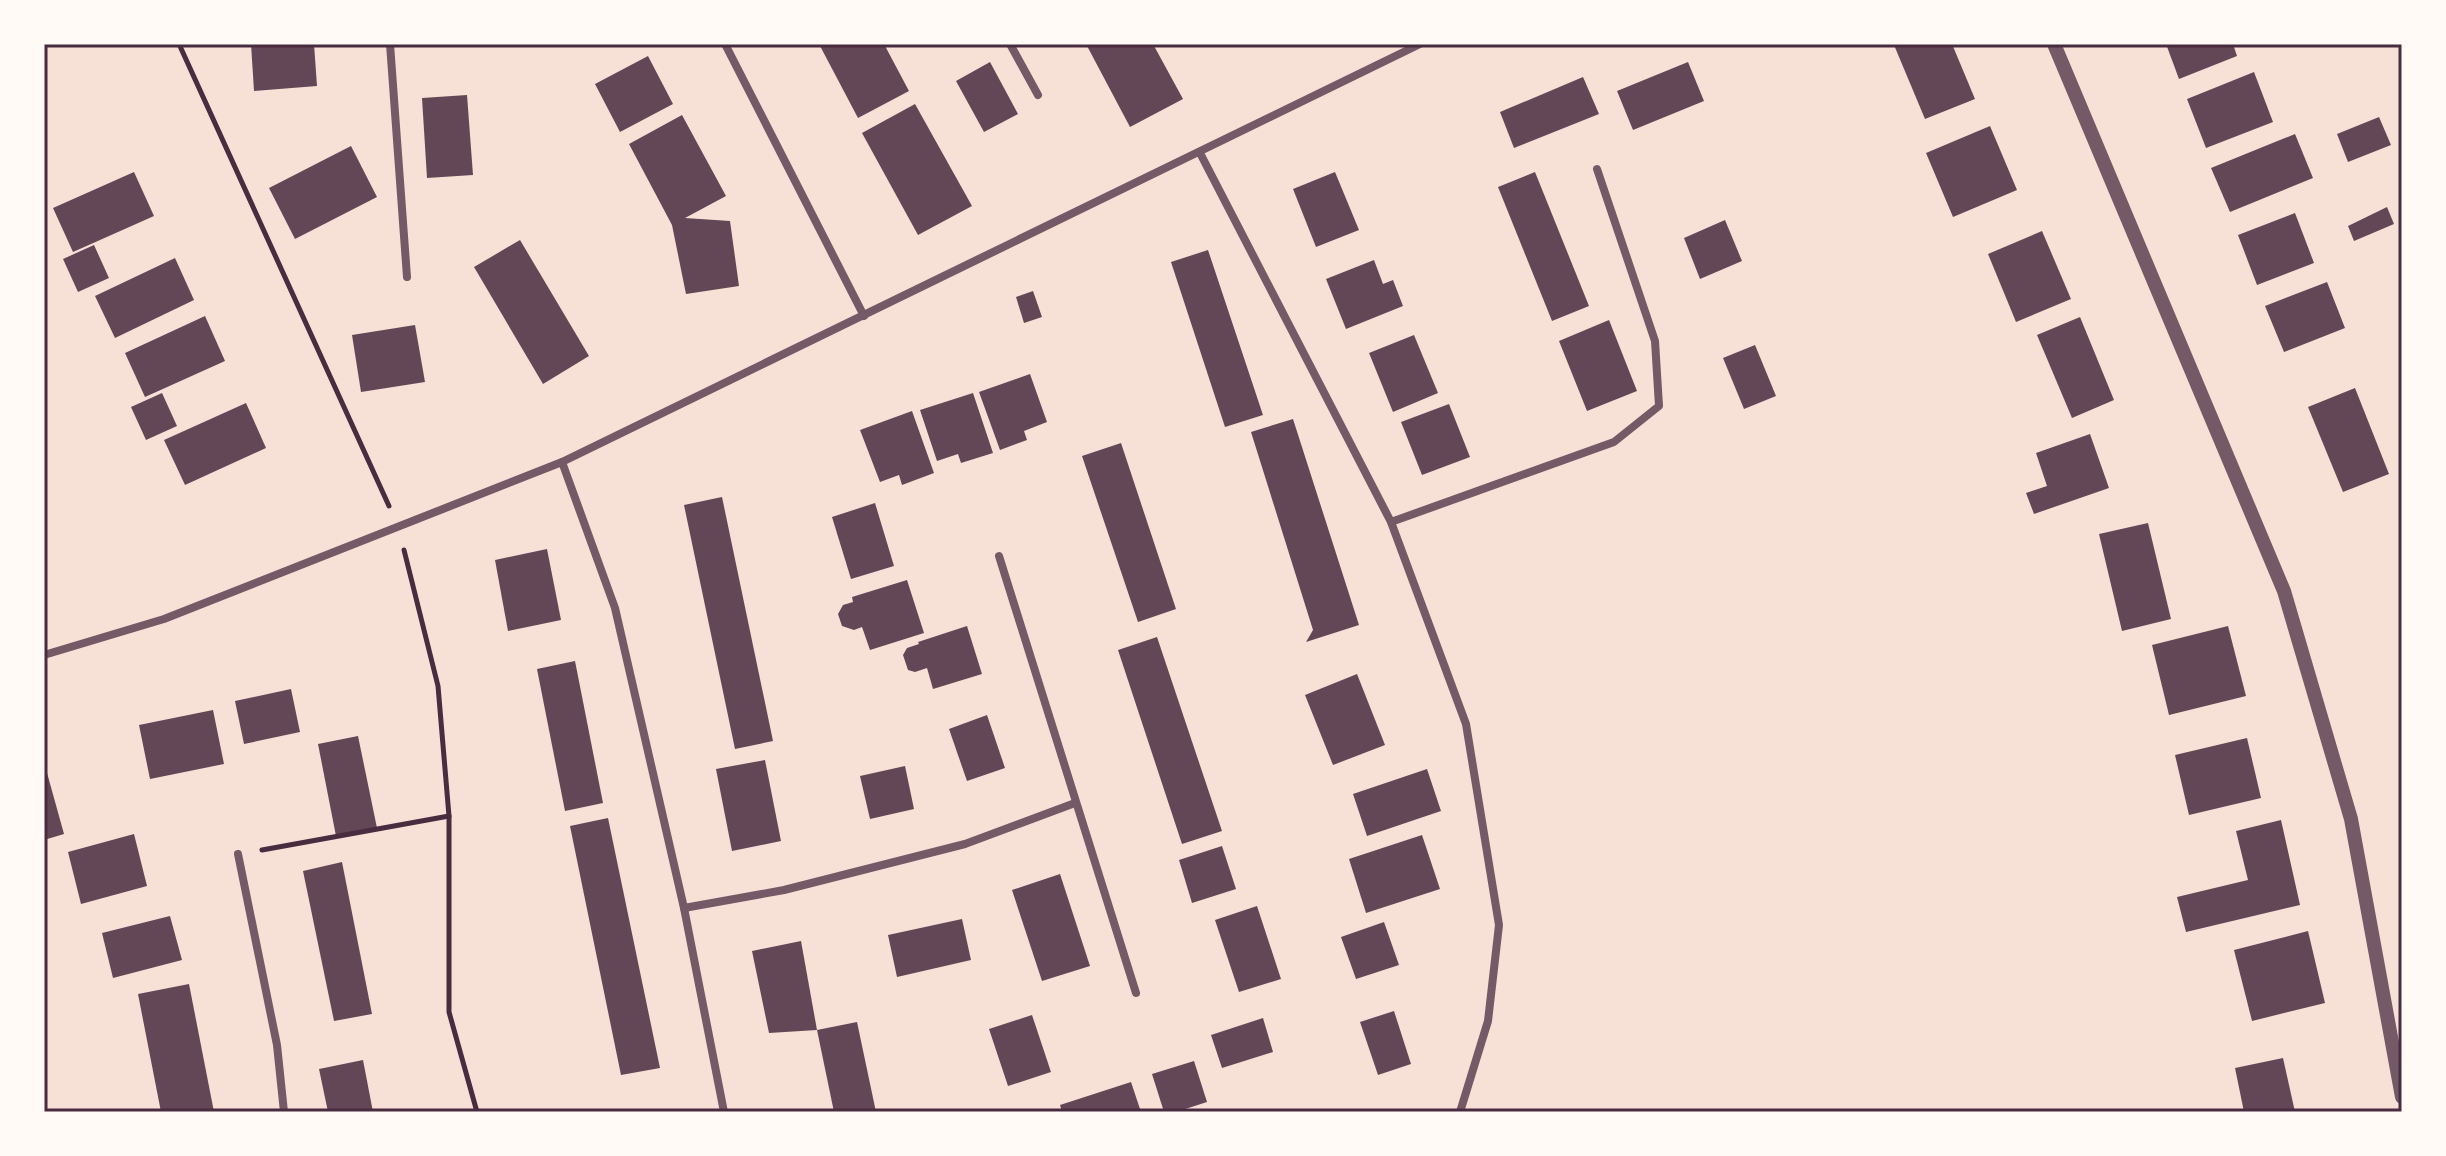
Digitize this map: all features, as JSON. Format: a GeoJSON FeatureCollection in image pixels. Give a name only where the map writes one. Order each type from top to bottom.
{"type":"FeatureCollection","features":[{"type":"Feature","properties":{"kind":"street"},"geometry":{"type":"LineString","coordinates":[[390,44],[407,277]]}},
{"type":"Feature","properties":{"kind":"street"},"geometry":{"type":"LineString","coordinates":[[725,44],[864,316]]}},
{"type":"Feature","properties":{"kind":"street"},"geometry":{"type":"LineString","coordinates":[[1010,44],[1038,95]]}},
{"type":"Feature","properties":{"kind":"street"},"geometry":{"type":"LineString","coordinates":[[44,655],[164,619],[562,462],[1420,44]]}},
{"type":"Feature","properties":{"kind":"street"},"geometry":{"type":"LineString","coordinates":[[2054,44],[2284,591],[2351,819],[2402,1097]]}},
{"type":"Feature","properties":{"kind":"street"},"geometry":{"type":"LineString","coordinates":[[1200,153],[1391,522],[1466,724],[1499,925],[1488,1021],[1460,1112]]}},
{"type":"Feature","properties":{"kind":"street"},"geometry":{"type":"LineString","coordinates":[[1391,522],[1614,442],[1659,406],[1655,341],[1597,169]]}},
{"type":"Feature","properties":{"kind":"street"},"geometry":{"type":"LineString","coordinates":[[562,462],[615,608],[684,908],[724,1112]]}},
{"type":"Feature","properties":{"kind":"street"},"geometry":{"type":"LineString","coordinates":[[999,556],[1136,993]]}},
{"type":"Feature","properties":{"kind":"street"},"geometry":{"type":"LineString","coordinates":[[684,908],[784,890],[965,844],[1075,803]]}},
{"type":"Feature","properties":{"kind":"street"},"geometry":{"type":"LineString","coordinates":[[238,854],[277,1045],[284,1112]]}},
{"type":"Feature","properties":{"kind":"path"},"geometry":{"type":"LineString","coordinates":[[179,44],[398,527],[438,686],[449,816],[449,1012],[477,1112]]}},
{"type":"Feature","properties":{"kind":"path"},"geometry":{"type":"LineString","coordinates":[[238,854],[449,816]]}},
{"type":"Feature","properties":{"kind":"building"},"geometry":{"type":"Polygon","coordinates":[[[251,44],[314,44],[317,86],[254,91],[251,44]]]}},
{"type":"Feature","properties":{"kind":"building"},"geometry":{"type":"Polygon","coordinates":[[[819,44],[884,44],[909,91],[858,118],[819,44]]]}},
{"type":"Feature","properties":{"kind":"building"},"geometry":{"type":"Polygon","coordinates":[[[1086,44],[1153,44],[1183,99],[1130,127],[1086,44]]]}},
{"type":"Feature","properties":{"kind":"building"},"geometry":{"type":"Polygon","coordinates":[[[1952,44],[1975,99],[1925,119],[1894,45],[1952,44]]]}},
{"type":"Feature","properties":{"kind":"building"},"geometry":{"type":"Polygon","coordinates":[[[2166,44],[2233,44],[2237,56],[2179,79],[2166,44]]]}},
{"type":"Feature","properties":{"kind":"building"},"geometry":{"type":"Polygon","coordinates":[[[648,56],[673,104],[620,132],[595,84],[648,56]]]}},
{"type":"Feature","properties":{"kind":"building"},"geometry":{"type":"Polygon","coordinates":[[[990,62],[1018,114],[984,132],[956,81],[990,62]]]}},
{"type":"Feature","properties":{"kind":"building"},"geometry":{"type":"Polygon","coordinates":[[[1688,62],[1704,101],[1633,130],[1617,91],[1688,62]]]}},
{"type":"Feature","properties":{"kind":"building"},"geometry":{"type":"Polygon","coordinates":[[[2254,72],[2273,122],[2206,148],[2187,99],[2254,72]]]}},
{"type":"Feature","properties":{"kind":"building"},"geometry":{"type":"Polygon","coordinates":[[[1583,77],[1599,114],[1514,148],[1500,112],[1583,77]]]}},
{"type":"Feature","properties":{"kind":"building"},"geometry":{"type":"Polygon","coordinates":[[[467,95],[473,175],[427,178],[422,98],[467,95]]]}},
{"type":"Feature","properties":{"kind":"building"},"geometry":{"type":"Polygon","coordinates":[[[915,104],[972,206],[918,235],[862,133],[915,104]]]}},
{"type":"Feature","properties":{"kind":"building"},"geometry":{"type":"Polygon","coordinates":[[[682,115],[726,196],[685,218],[730,221],[739,286],[686,294],[672,225],[629,144],[682,115]]]}},
{"type":"Feature","properties":{"kind":"building"},"geometry":{"type":"Polygon","coordinates":[[[2379,117],[2391,145],[2348,162],[2337,134],[2379,117]]]}},
{"type":"Feature","properties":{"kind":"building"},"geometry":{"type":"Polygon","coordinates":[[[1990,126],[2017,190],[1953,217],[1926,153],[1990,126]]]}},
{"type":"Feature","properties":{"kind":"building"},"geometry":{"type":"Polygon","coordinates":[[[2295,134],[2313,178],[2230,212],[2211,168],[2295,134]]]}},
{"type":"Feature","properties":{"kind":"building"},"geometry":{"type":"Polygon","coordinates":[[[351,146],[377,197],[295,239],[269,188],[351,146]]]}},
{"type":"Feature","properties":{"kind":"building"},"geometry":{"type":"Polygon","coordinates":[[[134,172],[154,216],[73,252],[53,208],[134,172]]]}},
{"type":"Feature","properties":{"kind":"building"},"geometry":{"type":"Polygon","coordinates":[[[1335,172],[1359,230],[1316,247],[1293,189],[1335,172]]]}},
{"type":"Feature","properties":{"kind":"building"},"geometry":{"type":"Polygon","coordinates":[[[1535,172],[1589,306],[1552,321],[1498,187],[1535,172]]]}},
{"type":"Feature","properties":{"kind":"building"},"geometry":{"type":"Polygon","coordinates":[[[2387,207],[2394,224],[2354,241],[2348,226],[2387,207]]]}},
{"type":"Feature","properties":{"kind":"building"},"geometry":{"type":"Polygon","coordinates":[[[2295,213],[2314,263],[2257,285],[2238,235],[2295,213]]]}},
{"type":"Feature","properties":{"kind":"building"},"geometry":{"type":"Polygon","coordinates":[[[1725,220],[1742,261],[1700,279],[1684,238],[1725,220]]]}},
{"type":"Feature","properties":{"kind":"building"},"geometry":{"type":"Polygon","coordinates":[[[2042,231],[2071,299],[2016,322],[1988,254],[2042,231]]]}},
{"type":"Feature","properties":{"kind":"building"},"geometry":{"type":"Polygon","coordinates":[[[520,240],[589,356],[543,384],[474,267],[520,240]]]}},
{"type":"Feature","properties":{"kind":"building"},"geometry":{"type":"Polygon","coordinates":[[[94,245],[109,278],[78,292],[63,259],[94,245]]]}},
{"type":"Feature","properties":{"kind":"building"},"geometry":{"type":"Polygon","coordinates":[[[1208,250],[1263,415],[1225,427],[1171,262],[1208,250]]]}},
{"type":"Feature","properties":{"kind":"building"},"geometry":{"type":"Polygon","coordinates":[[[175,258],[194,300],[115,338],[95,296],[175,258]]]}},
{"type":"Feature","properties":{"kind":"building"},"geometry":{"type":"Polygon","coordinates":[[[1374,260],[1383,284],[1393,280],[1403,306],[1346,329],[1326,279],[1374,260]]]}},
{"type":"Feature","properties":{"kind":"building"},"geometry":{"type":"Polygon","coordinates":[[[2327,282],[2345,328],[2284,352],[2265,306],[2327,282]]]}},
{"type":"Feature","properties":{"kind":"building"},"geometry":{"type":"Polygon","coordinates":[[[1033,291],[1042,317],[1024,323],[1016,297],[1033,291]]]}},
{"type":"Feature","properties":{"kind":"building"},"geometry":{"type":"Polygon","coordinates":[[[205,316],[225,361],[145,397],[125,353],[205,316]]]}},
{"type":"Feature","properties":{"kind":"building"},"geometry":{"type":"Polygon","coordinates":[[[2080,317],[2114,400],[2072,418],[2037,335],[2080,317]]]}},
{"type":"Feature","properties":{"kind":"building"},"geometry":{"type":"Polygon","coordinates":[[[1609,320],[1637,391],[1587,411],[1559,341],[1609,320]]]}},
{"type":"Feature","properties":{"kind":"building"},"geometry":{"type":"Polygon","coordinates":[[[415,325],[425,382],[361,392],[352,335],[415,325]]]}},
{"type":"Feature","properties":{"kind":"building"},"geometry":{"type":"Polygon","coordinates":[[[1414,335],[1438,393],[1393,412],[1369,353],[1414,335]]]}},
{"type":"Feature","properties":{"kind":"building"},"geometry":{"type":"Polygon","coordinates":[[[1755,345],[1776,396],[1744,409],[1723,358],[1755,345]]]}},
{"type":"Feature","properties":{"kind":"building"},"geometry":{"type":"Polygon","coordinates":[[[1030,374],[1047,422],[1024,431],[1027,440],[1000,450],[979,392],[1030,374]]]}},
{"type":"Feature","properties":{"kind":"building"},"geometry":{"type":"Polygon","coordinates":[[[2355,388],[2389,474],[2343,492],[2308,407],[2355,388]]]}},
{"type":"Feature","properties":{"kind":"building"},"geometry":{"type":"Polygon","coordinates":[[[162,393],[177,426],[146,440],[131,407],[162,393]]]}},
{"type":"Feature","properties":{"kind":"building"},"geometry":{"type":"Polygon","coordinates":[[[973,393],[993,453],[961,463],[958,454],[937,461],[920,410],[973,393]]]}},
{"type":"Feature","properties":{"kind":"building"},"geometry":{"type":"Polygon","coordinates":[[[246,403],[266,448],[185,485],[164,440],[246,403]]]}},
{"type":"Feature","properties":{"kind":"building"},"geometry":{"type":"Polygon","coordinates":[[[1449,404],[1470,457],[1422,475],[1401,422],[1449,404]]]}},
{"type":"Feature","properties":{"kind":"building"},"geometry":{"type":"Polygon","coordinates":[[[912,411],[934,473],[902,485],[899,475],[880,482],[860,430],[912,411]]]}},
{"type":"Feature","properties":{"kind":"building"},"geometry":{"type":"Polygon","coordinates":[[[1293,419],[1359,625],[1306,642],[1313,630],[1251,432],[1293,419]]]}},
{"type":"Feature","properties":{"kind":"building"},"geometry":{"type":"Polygon","coordinates":[[[2090,434],[2109,488],[2034,514],[2026,493],[2047,486],[2036,453],[2090,434]]]}},
{"type":"Feature","properties":{"kind":"building"},"geometry":{"type":"Polygon","coordinates":[[[1121,443],[1176,609],[1138,622],[1082,456],[1121,443]]]}},
{"type":"Feature","properties":{"kind":"building"},"geometry":{"type":"Polygon","coordinates":[[[722,497],[773,741],[735,749],[684,505],[722,497]]]}},
{"type":"Feature","properties":{"kind":"building"},"geometry":{"type":"Polygon","coordinates":[[[875,503],[894,566],[851,579],[832,517],[875,503]]]}},
{"type":"Feature","properties":{"kind":"building"},"geometry":{"type":"Polygon","coordinates":[[[2148,523],[2171,619],[2122,631],[2099,534],[2148,523]]]}},
{"type":"Feature","properties":{"kind":"building"},"geometry":{"type":"Polygon","coordinates":[[[547,549],[561,620],[508,631],[495,560],[547,549]]]}},
{"type":"Feature","properties":{"kind":"building"},"geometry":{"type":"Polygon","coordinates":[[[907,580],[924,633],[870,650],[862,627],[854,630],[842,626],[838,614],[843,605],[853,602],[852,597],[907,580]]]}},
{"type":"Feature","properties":{"kind":"building"},"geometry":{"type":"Polygon","coordinates":[[[967,626],[982,674],[933,689],[927,668],[915,672],[908,670],[903,655],[907,648],[967,626]]]}},
{"type":"Feature","properties":{"kind":"building"},"geometry":{"type":"Polygon","coordinates":[[[2228,626],[2246,696],[2169,715],[2152,645],[2228,626]]]}},
{"type":"Feature","properties":{"kind":"building"},"geometry":{"type":"Polygon","coordinates":[[[1157,637],[1222,831],[1182,844],[1118,650],[1157,637]]]}},
{"type":"Feature","properties":{"kind":"building"},"geometry":{"type":"Polygon","coordinates":[[[575,661],[603,803],[565,811],[537,669],[575,661]]]}},
{"type":"Feature","properties":{"kind":"building"},"geometry":{"type":"Polygon","coordinates":[[[1357,674],[1385,745],[1333,765],[1305,695],[1357,674]]]}},
{"type":"Feature","properties":{"kind":"building"},"geometry":{"type":"Polygon","coordinates":[[[291,689],[300,732],[244,744],[235,701],[291,689]]]}},
{"type":"Feature","properties":{"kind":"building"},"geometry":{"type":"Polygon","coordinates":[[[213,710],[224,764],[150,779],[139,725],[213,710]]]}},
{"type":"Feature","properties":{"kind":"building"},"geometry":{"type":"Polygon","coordinates":[[[987,715],[1005,768],[967,781],[949,729],[987,715]]]}},
{"type":"Feature","properties":{"kind":"building"},"geometry":{"type":"Polygon","coordinates":[[[358,736],[377,828],[336,836],[318,744],[358,736]]]}},
{"type":"Feature","properties":{"kind":"building"},"geometry":{"type":"Polygon","coordinates":[[[2247,738],[2261,798],[2189,815],[2175,755],[2247,738]]]}},
{"type":"Feature","properties":{"kind":"building"},"geometry":{"type":"Polygon","coordinates":[[[765,760],[781,841],[732,851],[716,769],[765,760]]]}},
{"type":"Feature","properties":{"kind":"building"},"geometry":{"type":"Polygon","coordinates":[[[44,762],[64,834],[44,840],[44,762]]]}},
{"type":"Feature","properties":{"kind":"building"},"geometry":{"type":"Polygon","coordinates":[[[905,766],[914,809],[870,819],[860,776],[905,766]]]}},
{"type":"Feature","properties":{"kind":"building"},"geometry":{"type":"Polygon","coordinates":[[[1427,769],[1441,811],[1367,836],[1353,794],[1427,769]]]}},
{"type":"Feature","properties":{"kind":"building"},"geometry":{"type":"Polygon","coordinates":[[[608,818],[660,1068],[621,1075],[570,826],[608,818]]]}},
{"type":"Feature","properties":{"kind":"building"},"geometry":{"type":"Polygon","coordinates":[[[2281,820],[2300,905],[2186,932],[2177,897],[2248,880],[2236,831],[2281,820]]]}},
{"type":"Feature","properties":{"kind":"building"},"geometry":{"type":"Polygon","coordinates":[[[134,834],[147,886],[81,904],[68,852],[134,834]]]}},
{"type":"Feature","properties":{"kind":"building"},"geometry":{"type":"Polygon","coordinates":[[[1422,835],[1440,889],[1366,913],[1349,859],[1422,835]]]}},
{"type":"Feature","properties":{"kind":"building"},"geometry":{"type":"Polygon","coordinates":[[[1222,846],[1236,889],[1192,903],[1179,860],[1222,846]]]}},
{"type":"Feature","properties":{"kind":"building"},"geometry":{"type":"Polygon","coordinates":[[[342,862],[372,1014],[334,1021],[303,871],[342,862]]]}},
{"type":"Feature","properties":{"kind":"building"},"geometry":{"type":"Polygon","coordinates":[[[1060,874],[1090,966],[1042,981],[1012,890],[1060,874]]]}},
{"type":"Feature","properties":{"kind":"building"},"geometry":{"type":"Polygon","coordinates":[[[1257,906],[1281,979],[1239,992],[1215,920],[1257,906]]]}},
{"type":"Feature","properties":{"kind":"building"},"geometry":{"type":"Polygon","coordinates":[[[170,916],[182,960],[113,978],[102,933],[170,916]]]}},
{"type":"Feature","properties":{"kind":"building"},"geometry":{"type":"Polygon","coordinates":[[[962,919],[971,960],[897,977],[888,935],[962,919]]]}},
{"type":"Feature","properties":{"kind":"building"},"geometry":{"type":"Polygon","coordinates":[[[1384,922],[1399,965],[1356,979],[1341,937],[1384,922]]]}},
{"type":"Feature","properties":{"kind":"building"},"geometry":{"type":"Polygon","coordinates":[[[2308,931],[2325,1003],[2252,1021],[2234,950],[2308,931]]]}},
{"type":"Feature","properties":{"kind":"building"},"geometry":{"type":"Polygon","coordinates":[[[801,941],[817,1030],[769,1033],[752,951],[801,941]]]}},
{"type":"Feature","properties":{"kind":"building"},"geometry":{"type":"Polygon","coordinates":[[[189,984],[214,1112],[161,1112],[138,994],[189,984]]]}},
{"type":"Feature","properties":{"kind":"building"},"geometry":{"type":"Polygon","coordinates":[[[1394,1011],[1411,1064],[1378,1075],[1360,1022],[1394,1011]]]}},
{"type":"Feature","properties":{"kind":"building"},"geometry":{"type":"Polygon","coordinates":[[[1032,1015],[1051,1072],[1008,1086],[989,1029],[1032,1015]]]}},
{"type":"Feature","properties":{"kind":"building"},"geometry":{"type":"Polygon","coordinates":[[[1263,1018],[1273,1052],[1222,1068],[1211,1035],[1263,1018]]]}},
{"type":"Feature","properties":{"kind":"building"},"geometry":{"type":"Polygon","coordinates":[[[857,1022],[876,1112],[834,1112],[817,1030],[857,1022]]]}},
{"type":"Feature","properties":{"kind":"building"},"geometry":{"type":"Polygon","coordinates":[[[2283,1058],[2295,1112],[2244,1112],[2235,1068],[2283,1058]]]}},
{"type":"Feature","properties":{"kind":"building"},"geometry":{"type":"Polygon","coordinates":[[[363,1060],[373,1112],[328,1112],[319,1069],[363,1060]]]}},
{"type":"Feature","properties":{"kind":"building"},"geometry":{"type":"Polygon","coordinates":[[[1194,1061],[1207,1102],[1176,1112],[1164,1112],[1152,1074],[1194,1061]]]}},
{"type":"Feature","properties":{"kind":"building"},"geometry":{"type":"Polygon","coordinates":[[[1131,1082],[1141,1112],[1062,1112],[1060,1105],[1131,1082]]]}}]}
